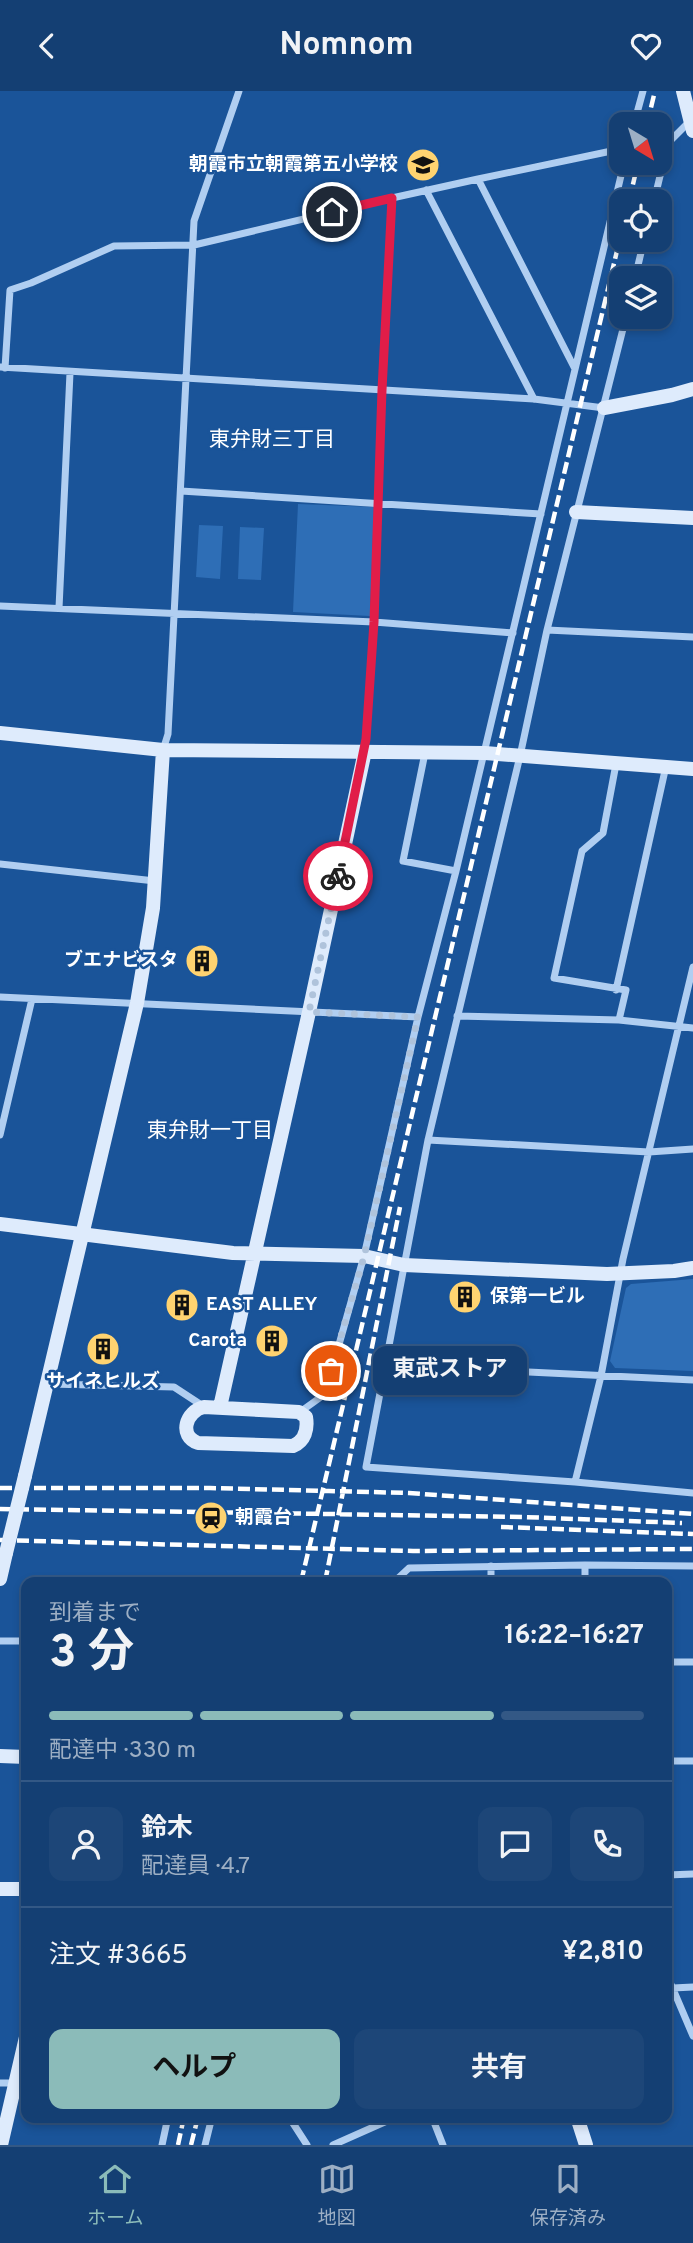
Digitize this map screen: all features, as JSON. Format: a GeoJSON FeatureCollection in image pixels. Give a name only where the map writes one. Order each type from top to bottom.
{"type":"FeatureCollection","features":[{"type":"Feature","properties":{"kind":"street"},"geometry":{"type":"LineString","coordinates":[[0,1580],[49,1384],[137,1003],[150,928],[163,750],[168,734],[194,221],[239,91]]}},
{"type":"Feature","properties":{"kind":"street"},"geometry":{"type":"LineString","coordinates":[[637,112],[643,91]]}},
{"type":"Feature","properties":{"kind":"street"},"geometry":{"type":"LineString","coordinates":[[672,139],[691,126],[683,91]]}},
{"type":"Feature","properties":{"kind":"street"},"geometry":{"type":"LineString","coordinates":[[609,152],[426,190],[194,245],[114,246],[10,290],[3,368],[534,399],[604,408],[693,389]]}},
{"type":"Feature","properties":{"kind":"street"},"geometry":{"type":"LineString","coordinates":[[299,1412],[325,1394],[364,1257],[418,1017],[485,753],[621,175]]}},
{"type":"Feature","properties":{"kind":"street"},"geometry":{"type":"LineString","coordinates":[[478,179],[575,369]]}},
{"type":"Feature","properties":{"kind":"street"},"geometry":{"type":"LineString","coordinates":[[426,190],[534,399]]}},
{"type":"Feature","properties":{"kind":"street"},"geometry":{"type":"LineString","coordinates":[[220,1407],[365,751],[374,622],[392,198]]}},
{"type":"Feature","properties":{"kind":"street"},"geometry":{"type":"LineString","coordinates":[[623,329],[547,630],[520,756],[428,1140],[366,1467],[693,1493]]}},
{"type":"Feature","properties":{"kind":"street"},"geometry":{"type":"LineString","coordinates":[[59,608],[70,373]]}},
{"type":"Feature","properties":{"kind":"street"},"geometry":{"type":"LineString","coordinates":[[181,491],[541,514]]}},
{"type":"Feature","properties":{"kind":"street"},"geometry":{"type":"LineString","coordinates":[[576,512],[693,518]]}},
{"type":"Feature","properties":{"kind":"street"},"geometry":{"type":"LineString","coordinates":[[0,605],[374,622],[513,633]]}},
{"type":"Feature","properties":{"kind":"street"},"geometry":{"type":"LineString","coordinates":[[547,630],[693,637]]}},
{"type":"Feature","properties":{"kind":"street"},"geometry":{"type":"LineString","coordinates":[[0,733],[163,750],[485,753],[693,769]]}},
{"type":"Feature","properties":{"kind":"street"},"geometry":{"type":"LineString","coordinates":[[425,752],[403,861],[456,871]]}},
{"type":"Feature","properties":{"kind":"street"},"geometry":{"type":"LineString","coordinates":[[617,763],[603,833],[582,851],[554,978],[626,990],[619,1020]]}},
{"type":"Feature","properties":{"kind":"street"},"geometry":{"type":"LineString","coordinates":[[616,990],[666,766]]}},
{"type":"Feature","properties":{"kind":"street"},"geometry":{"type":"LineString","coordinates":[[0,864],[155,881]]}},
{"type":"Feature","properties":{"kind":"street"},"geometry":{"type":"LineString","coordinates":[[575,1482],[693,967]]}},
{"type":"Feature","properties":{"kind":"street"},"geometry":{"type":"LineString","coordinates":[[0,997],[418,1017]]}},
{"type":"Feature","properties":{"kind":"street"},"geometry":{"type":"LineString","coordinates":[[0,1135],[32,999]]}},
{"type":"Feature","properties":{"kind":"street"},"geometry":{"type":"LineString","coordinates":[[457,1016],[619,1020],[693,1028]]}},
{"type":"Feature","properties":{"kind":"street"},"geometry":{"type":"LineString","coordinates":[[428,1140],[649,1152],[693,1149]]}},
{"type":"Feature","properties":{"kind":"street"},"geometry":{"type":"LineString","coordinates":[[0,1224],[252,1255],[364,1257],[404,1265],[621,1275],[674,1272],[693,1268]]}},
{"type":"Feature","properties":{"kind":"street"},"geometry":{"type":"LineString","coordinates":[[386,1365],[693,1380]]}},
{"type":"Feature","properties":{"kind":"street"},"geometry":{"type":"LineString","coordinates":[[49,1384],[174,1387],[204,1407]]}},
{"type":"Feature","properties":{"kind":"street"},"geometry":{"type":"LineString","coordinates":[[204,1407],[299,1412],[306,1417],[305,1433],[303,1439],[293,1446],[198,1443],[189,1438],[188,1418],[191,1413],[204,1407]]}},
{"type":"Feature","properties":{"kind":"street"},"geometry":{"type":"LineString","coordinates":[[585,1565],[585,1577]]}},
{"type":"Feature","properties":{"kind":"street"},"geometry":{"type":"LineString","coordinates":[[491,1566],[491,1577]]}},
{"type":"Feature","properties":{"kind":"street"},"geometry":{"type":"LineString","coordinates":[[400,1577],[410,1568],[693,1566]]}},
{"type":"Feature","properties":{"kind":"street"},"geometry":{"type":"LineString","coordinates":[[0,1641],[21,1641]]}},
{"type":"Feature","properties":{"kind":"street"},"geometry":{"type":"LineString","coordinates":[[672,1662],[693,1662]]}},
{"type":"Feature","properties":{"kind":"street"},"geometry":{"type":"LineString","coordinates":[[0,1756],[21,1757]]}},
{"type":"Feature","properties":{"kind":"street"},"geometry":{"type":"LineString","coordinates":[[672,1761],[693,1761]]}},
{"type":"Feature","properties":{"kind":"street"},"geometry":{"type":"LineString","coordinates":[[672,1875],[693,1874]]}},
{"type":"Feature","properties":{"kind":"street"},"geometry":{"type":"LineString","coordinates":[[0,1889],[21,1889]]}},
{"type":"Feature","properties":{"kind":"street"},"geometry":{"type":"LineString","coordinates":[[672,1989],[693,1987]]}},
{"type":"Feature","properties":{"kind":"street"},"geometry":{"type":"LineString","coordinates":[[672,1993],[693,2036]]}},
{"type":"Feature","properties":{"kind":"street"},"geometry":{"type":"LineString","coordinates":[[0,2083],[21,2083],[1,2145]]}},
{"type":"Feature","properties":{"kind":"street"},"geometry":{"type":"LineString","coordinates":[[162,2145],[167,2123]]}},
{"type":"Feature","properties":{"kind":"street"},"geometry":{"type":"LineString","coordinates":[[205,2145],[210,2123]]}},
{"type":"Feature","properties":{"kind":"street"},"geometry":{"type":"LineString","coordinates":[[293,2123],[307,2145]]}},
{"type":"Feature","properties":{"kind":"street"},"geometry":{"type":"LineString","coordinates":[[333,2145],[382,2123]]}},
{"type":"Feature","properties":{"kind":"street"},"geometry":{"type":"LineString","coordinates":[[434,2123],[443,2145]]}},
{"type":"Feature","properties":{"kind":"street"},"geometry":{"type":"LineString","coordinates":[[579,2123],[586,2145]]}},
{"type":"Feature","properties":{"kind":"shaded area"},"geometry":{"type":"Polygon","coordinates":[[[298,504],[374,507],[370,616],[293,612],[298,504]]]}},
{"type":"Feature","properties":{"kind":"shaded area"},"geometry":{"type":"Polygon","coordinates":[[[199,525],[223,526],[220,579],[196,577],[199,525]]]}},
{"type":"Feature","properties":{"kind":"shaded area"},"geometry":{"type":"Polygon","coordinates":[[[240,527],[264,528],[261,580],[238,579],[240,527]]]}},
{"type":"Feature","properties":{"kind":"shaded area"},"geometry":{"type":"Polygon","coordinates":[[[693,1279],[693,1371],[615,1368],[610,1361],[626,1288],[631,1284],[693,1279]]]}},
{"type":"Feature","properties":{"kind":"railway"},"geometry":{"type":"LineString","coordinates":[[650,112],[655,91]]}},
{"type":"Feature","properties":{"kind":"railway"},"geometry":{"type":"LineString","coordinates":[[632,189],[635,175]]}},
{"type":"Feature","properties":{"kind":"railway"},"geometry":{"type":"LineString","coordinates":[[302,1577],[617,252]]}},
{"type":"Feature","properties":{"kind":"railway"},"geometry":{"type":"LineString","coordinates":[[326,1577],[400,1207]]}},
{"type":"Feature","properties":{"kind":"railway"},"geometry":{"type":"LineString","coordinates":[[0,1488],[210,1488],[409,1493],[693,1514]]}},
{"type":"Feature","properties":{"kind":"railway"},"geometry":{"type":"LineString","coordinates":[[0,1509],[523,1517],[682,1523]]}},
{"type":"Feature","properties":{"kind":"railway"},"geometry":{"type":"LineString","coordinates":[[501,1527],[693,1534]]}},
{"type":"Feature","properties":{"kind":"railway"},"geometry":{"type":"LineString","coordinates":[[0,1540],[413,1551],[693,1549]]}},
{"type":"Feature","properties":{"kind":"railway"},"geometry":{"type":"LineString","coordinates":[[178,2145],[183,2123]]}},
{"type":"Feature","properties":{"kind":"railway"},"geometry":{"type":"LineString","coordinates":[[191,2145],[196,2123]]}},
{"type":"Feature","properties":{"kind":"way so far"},"geometry":{"type":"LineString","coordinates":[[331,1371],[364,1257],[418,1017],[309,1012],[338,876]]}},
{"type":"Feature","properties":{"kind":"place","name":"朝霞市立朝霞第五小学校"},"geometry":{"type":"Point","coordinates":[423,165]}},
{"type":"Feature","properties":{"kind":"place","name":"ブエナビスタ"},"geometry":{"type":"Point","coordinates":[202,961]}},
{"type":"Feature","properties":{"kind":"place","name":"保第一ビル"},"geometry":{"type":"Point","coordinates":[465,1297]}},
{"type":"Feature","properties":{"kind":"place","name":"EAST ALLEY"},"geometry":{"type":"Point","coordinates":[182,1305]}},
{"type":"Feature","properties":{"kind":"place","name":"Carota"},"geometry":{"type":"Point","coordinates":[272,1341]}},
{"type":"Feature","properties":{"kind":"place","name":"サイネヒルズ"},"geometry":{"type":"Point","coordinates":[103,1349]}},
{"type":"Feature","properties":{"kind":"place","name":"東武ストア"},"geometry":{"type":"Point","coordinates":[331,1371]}},
{"type":"Feature","properties":{"kind":"place","name":"朝霞台"},"geometry":{"type":"Point","coordinates":[211,1518]}},
{"type":"Feature","properties":{"kind":"district","name":"東弁財三丁目"},"geometry":{"type":"Point","coordinates":[272,440]}},
{"type":"Feature","properties":{"kind":"district","name":"東弁財一丁目"},"geometry":{"type":"Point","coordinates":[210,1131]}},
{"type":"Feature","properties":{"kind":"route"},"geometry":{"type":"LineString","coordinates":[[332,212],[392,198],[374,622],[366,739],[338,876]]}}]}
